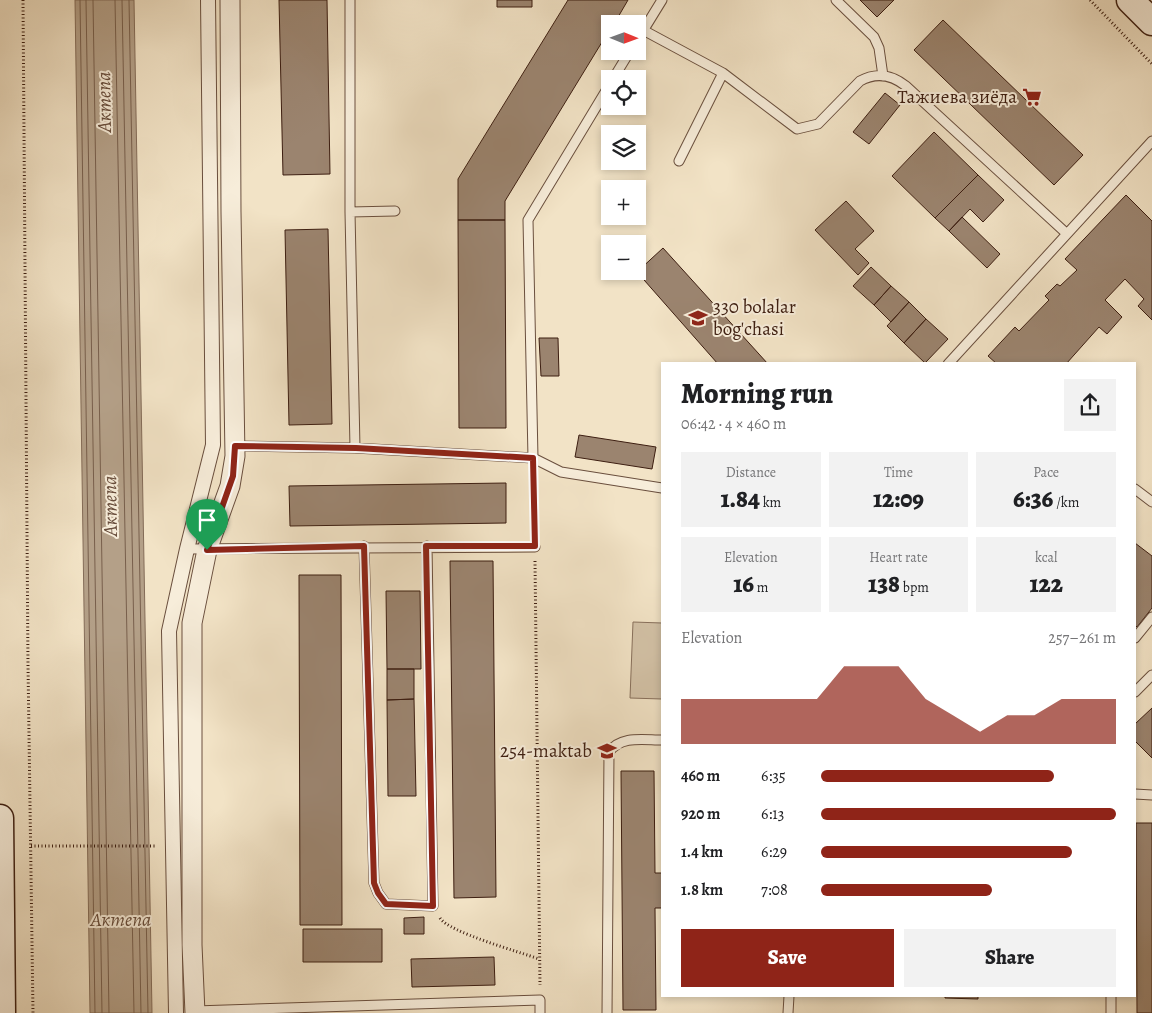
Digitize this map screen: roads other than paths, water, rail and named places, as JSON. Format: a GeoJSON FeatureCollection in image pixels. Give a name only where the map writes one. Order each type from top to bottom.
{"type":"FeatureCollection","features":[{"type":"Feature","properties":{"kind":"main road"},"geometry":{"type":"LineString","coordinates":[[1130,0],[1152,22]]}},
{"type":"Feature","properties":{"kind":"main road"},"geometry":{"type":"LineString","coordinates":[[0,818],[2,1013]]}},
{"type":"Feature","properties":{"kind":"street"},"geometry":{"type":"LineString","coordinates":[[176,1013],[170,631],[187,549],[213,445],[208,0]]}},
{"type":"Feature","properties":{"kind":"street"},"geometry":{"type":"LineString","coordinates":[[195,1012],[192,945],[192,623],[207,550],[233,476],[235,446],[230,212],[230,0]]}},
{"type":"Feature","properties":{"kind":"lane"},"geometry":{"type":"LineString","coordinates":[[350,0],[350,212],[356,448]]}},
{"type":"Feature","properties":{"kind":"lane"},"geometry":{"type":"LineString","coordinates":[[646,25],[662,0]]}},
{"type":"Feature","properties":{"kind":"lane"},"geometry":{"type":"LineString","coordinates":[[836,0],[874,37],[880,48],[883,76]]}},
{"type":"Feature","properties":{"kind":"lane"},"geometry":{"type":"LineString","coordinates":[[646,32],[724,73],[797,129],[818,124],[860,81],[872,76],[895,79],[906,86],[1066,233]]}},
{"type":"Feature","properties":{"kind":"lane"},"geometry":{"type":"LineString","coordinates":[[679,161],[724,73]]}},
{"type":"Feature","properties":{"kind":"lane"},"geometry":{"type":"LineString","coordinates":[[533,458],[528,220],[601,99]]}},
{"type":"Feature","properties":{"kind":"lane"},"geometry":{"type":"LineString","coordinates":[[950,362],[1152,140]]}},
{"type":"Feature","properties":{"kind":"lane"},"geometry":{"type":"LineString","coordinates":[[350,212],[395,211]]}},
{"type":"Feature","properties":{"kind":"lane"},"geometry":{"type":"LineString","coordinates":[[235,446],[356,448],[533,458],[561,472],[661,488]]}},
{"type":"Feature","properties":{"kind":"lane"},"geometry":{"type":"LineString","coordinates":[[1136,490],[1152,502]]}},
{"type":"Feature","properties":{"kind":"lane"},"geometry":{"type":"LineString","coordinates":[[364,546],[374,883],[386,904],[433,906],[426,546]]}},
{"type":"Feature","properties":{"kind":"lane"},"geometry":{"type":"LineString","coordinates":[[187,549],[535,546]]}},
{"type":"Feature","properties":{"kind":"lane"},"geometry":{"type":"LineString","coordinates":[[1136,637],[1152,617]]}},
{"type":"Feature","properties":{"kind":"lane"},"geometry":{"type":"LineString","coordinates":[[1136,691],[1152,675]]}},
{"type":"Feature","properties":{"kind":"lane"},"geometry":{"type":"LineString","coordinates":[[607,1013],[609,752],[616,743],[624,740],[661,740]]}},
{"type":"Feature","properties":{"kind":"lane"},"geometry":{"type":"LineString","coordinates":[[1136,794],[1152,795]]}},
{"type":"Feature","properties":{"kind":"lane"},"geometry":{"type":"LineString","coordinates":[[788,1013],[789,997]]}},
{"type":"Feature","properties":{"kind":"lane"},"geometry":{"type":"LineString","coordinates":[[1111,997],[1111,1013]]}},
{"type":"Feature","properties":{"kind":"lane"},"geometry":{"type":"LineString","coordinates":[[195,1012],[540,1000],[540,1013]]}},
{"type":"Feature","properties":{"kind":"water","name":"Актепа"},"geometry":{"type":"Polygon","coordinates":[[[75,0],[134,0],[152,1013],[90,1013],[75,0]]]}},
{"type":"Feature","properties":{"kind":"place","name":"Тажиева зиёда"},"geometry":{"type":"Point","coordinates":[1032,97]}},
{"type":"Feature","properties":{"kind":"place","name":"330 bolalar bog'chasi"},"geometry":{"type":"Point","coordinates":[698,318]}},
{"type":"Feature","properties":{"kind":"place","name":"254-maktab"},"geometry":{"type":"Point","coordinates":[607,751]}}]}
